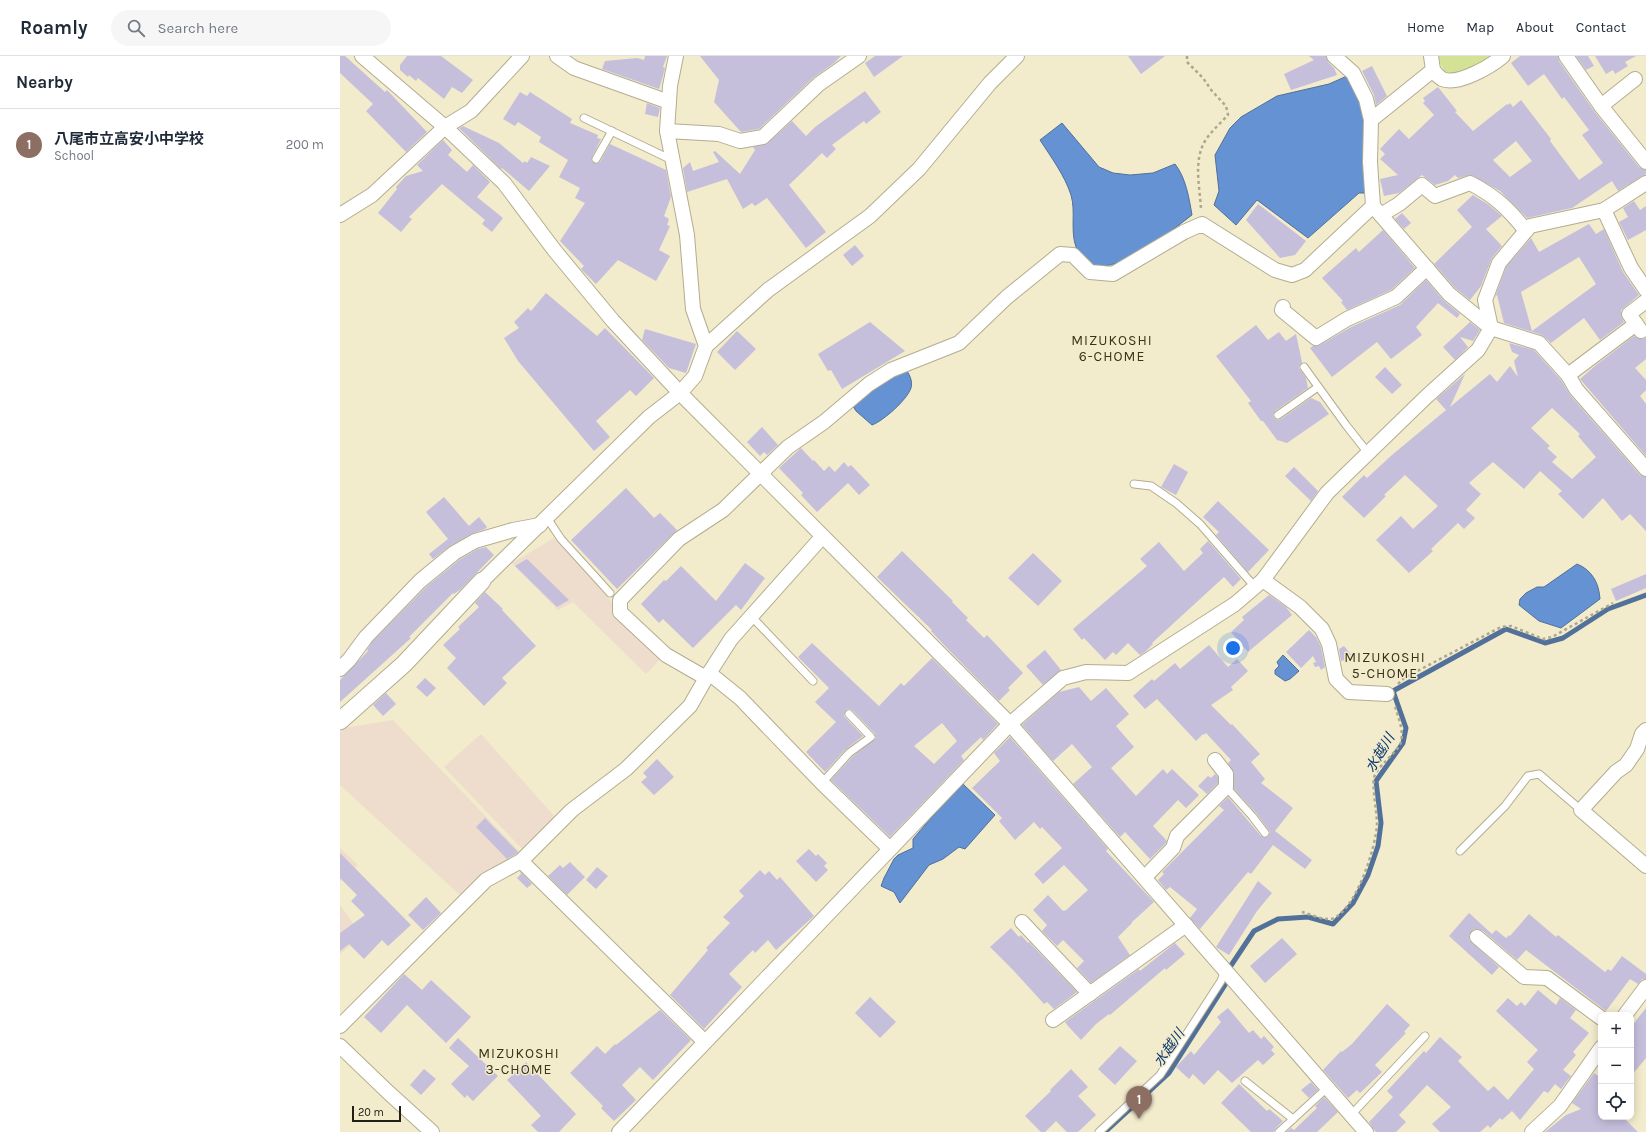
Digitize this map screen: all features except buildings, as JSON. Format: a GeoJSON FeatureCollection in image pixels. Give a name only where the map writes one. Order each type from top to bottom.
{"type":"FeatureCollection","features":[{"type":"Feature","properties":{"kind":"street"},"geometry":{"type":"LineString","coordinates":[[362,56],[445,127],[504,183],[555,251],[613,320],[680,393],[1010,724],[1351,1115],[1363,1131]]}},
{"type":"Feature","properties":{"kind":"street"},"geometry":{"type":"LineString","coordinates":[[340,215],[372,195],[445,127],[471,111],[522,56]]}},
{"type":"Feature","properties":{"kind":"street"},"geometry":{"type":"LineString","coordinates":[[558,56],[574,68],[669,102]]}},
{"type":"Feature","properties":{"kind":"street"},"geometry":{"type":"LineString","coordinates":[[676,56],[670,86],[667,131],[687,235],[693,309],[706,346]]}},
{"type":"Feature","properties":{"kind":"street"},"geometry":{"type":"LineString","coordinates":[[667,131],[718,134],[740,141],[763,137],[819,84],[859,56]]}},
{"type":"Feature","properties":{"kind":"street"},"geometry":{"type":"LineString","coordinates":[[340,721],[404,664],[482,581],[649,417],[680,393],[695,376],[706,346],[768,290],[870,216],[920,168],[990,83],[1017,56]]}},
{"type":"Feature","properties":{"kind":"street"},"geometry":{"type":"LineString","coordinates":[[1334,56],[1353,73],[1366,99],[1371,120],[1370,162],[1377,211],[1449,294],[1491,328],[1539,343],[1568,375],[1576,389],[1646,469]]}},
{"type":"Feature","properties":{"kind":"street"},"geometry":{"type":"LineString","coordinates":[[1431,56],[1433,70],[1442,79],[1455,80],[1484,69],[1503,56]]}},
{"type":"Feature","properties":{"kind":"street"},"geometry":{"type":"LineString","coordinates":[[1566,56],[1601,106],[1646,162]]}},
{"type":"Feature","properties":{"kind":"street"},"geometry":{"type":"LineString","coordinates":[[1371,120],[1433,70]]}},
{"type":"Feature","properties":{"kind":"street"},"geometry":{"type":"LineString","coordinates":[[1601,106],[1634,79]]}},
{"type":"Feature","properties":{"kind":"street"},"geometry":{"type":"LineString","coordinates":[[890,849],[822,783],[740,698],[707,675],[666,655],[620,612],[620,600],[679,539],[723,510],[788,447],[824,422],[869,384],[891,370],[959,343],[1007,297],[1060,254],[1073,255],[1090,272],[1113,274],[1184,232],[1202,224],[1275,270],[1292,275],[1305,270],[1377,211],[1399,204],[1422,184],[1435,196],[1470,183],[1486,191],[1509,210],[1526,231]]}},
{"type":"Feature","properties":{"kind":"street"},"geometry":{"type":"LineString","coordinates":[[619,1132],[1010,724],[1063,678],[1086,672],[1128,673],[1235,604],[1259,583],[1326,493],[1426,397],[1478,350],[1491,328],[1486,300],[1499,263],[1530,226],[1604,210],[1646,183]]}},
{"type":"Feature","properties":{"kind":"street"},"geometry":{"type":"LineString","coordinates":[[1604,210],[1632,268],[1646,290]]}},
{"type":"Feature","properties":{"kind":"street"},"geometry":{"type":"LineString","coordinates":[[1283,307],[1282,310],[1316,338],[1347,319],[1396,297],[1427,268]]}},
{"type":"Feature","properties":{"kind":"street"},"geometry":{"type":"LineString","coordinates":[[1568,375],[1638,328],[1629,314],[1646,301]]}},
{"type":"Feature","properties":{"kind":"street"},"geometry":{"type":"LineString","coordinates":[[340,669],[349,660],[366,637],[420,581],[454,554],[475,541],[544,521]]}},
{"type":"Feature","properties":{"kind":"street"},"geometry":{"type":"LineString","coordinates":[[340,1026],[486,880],[521,861],[572,810],[626,769],[690,706],[707,675],[731,639],[822,537]]}},
{"type":"Feature","properties":{"kind":"street"},"geometry":{"type":"LineString","coordinates":[[1259,583],[1300,607],[1322,629],[1329,644],[1336,678],[1349,692],[1387,694]]}},
{"type":"Feature","properties":{"kind":"street"},"geometry":{"type":"LineString","coordinates":[[1646,730],[1642,734],[1637,749],[1626,765],[1616,772],[1581,810],[1646,866]]}},
{"type":"Feature","properties":{"kind":"street"},"geometry":{"type":"LineString","coordinates":[[1145,878],[1173,848],[1177,836],[1226,787],[1226,774],[1215,760]]}},
{"type":"Feature","properties":{"kind":"street"},"geometry":{"type":"LineString","coordinates":[[521,861],[705,1042]]}},
{"type":"Feature","properties":{"kind":"street"},"geometry":{"type":"LineString","coordinates":[[1022,922],[1090,994]]}},
{"type":"Feature","properties":{"kind":"street"},"geometry":{"type":"LineString","coordinates":[[1053,1020],[1186,925]]}},
{"type":"Feature","properties":{"kind":"street"},"geometry":{"type":"LineString","coordinates":[[1476,937],[1524,977],[1547,978],[1598,1016]]}},
{"type":"Feature","properties":{"kind":"street"},"geometry":{"type":"LineString","coordinates":[[1627,1012],[1646,987]]}},
{"type":"Feature","properties":{"kind":"street"},"geometry":{"type":"LineString","coordinates":[[340,1046],[389,1094],[432,1132]]}},
{"type":"Feature","properties":{"kind":"street"},"geometry":{"type":"LineString","coordinates":[[1532,1132],[1560,1106],[1598,1052]]}},
{"type":"Feature","properties":{"kind":"lane"},"geometry":{"type":"LineString","coordinates":[[584,118],[673,160]]}},
{"type":"Feature","properties":{"kind":"lane"},"geometry":{"type":"LineString","coordinates":[[596,159],[612,131]]}},
{"type":"Feature","properties":{"kind":"lane"},"geometry":{"type":"LineString","coordinates":[[1304,368],[1368,453]]}},
{"type":"Feature","properties":{"kind":"lane"},"geometry":{"type":"LineString","coordinates":[[1278,415],[1318,387]]}},
{"type":"Feature","properties":{"kind":"lane"},"geometry":{"type":"LineString","coordinates":[[1134,484],[1151,486],[1176,503],[1200,524],[1259,583]]}},
{"type":"Feature","properties":{"kind":"lane"},"geometry":{"type":"LineString","coordinates":[[544,521],[610,593]]}},
{"type":"Feature","properties":{"kind":"lane"},"geometry":{"type":"LineString","coordinates":[[751,616],[813,681]]}},
{"type":"Feature","properties":{"kind":"lane"},"geometry":{"type":"LineString","coordinates":[[822,783],[849,754],[871,737],[849,714]]}},
{"type":"Feature","properties":{"kind":"lane"},"geometry":{"type":"LineString","coordinates":[[1460,851],[1505,806],[1528,776],[1538,774],[1581,810]]}},
{"type":"Feature","properties":{"kind":"lane"},"geometry":{"type":"LineString","coordinates":[[1226,787],[1265,833]]}},
{"type":"Feature","properties":{"kind":"lane"},"geometry":{"type":"LineString","coordinates":[[1099,1132],[1160,1075],[1222,981],[1225,970]]}},
{"type":"Feature","properties":{"kind":"lane"},"geometry":{"type":"LineString","coordinates":[[1351,1115],[1425,1036]]}},
{"type":"Feature","properties":{"kind":"lane"},"geometry":{"type":"LineString","coordinates":[[1245,1082],[1293,1119]]}},
{"type":"Feature","properties":{"kind":"lane"},"geometry":{"type":"LineString","coordinates":[[1279,1132],[1327,1088]]}},
{"type":"Feature","properties":{"kind":"path"},"geometry":{"type":"LineString","coordinates":[[1187,56],[1187,62],[1204,78],[1212,91],[1226,106],[1228,115],[1213,131],[1201,149],[1198,167],[1202,224]]}},
{"type":"Feature","properties":{"kind":"path"},"geometry":{"type":"LineString","coordinates":[[1302,912],[1326,919],[1333,919],[1340,914],[1351,900],[1366,873],[1372,853],[1377,824],[1374,778],[1377,771],[1401,743],[1401,728],[1393,701],[1387,694],[1404,678],[1501,627],[1511,626],[1543,639],[1552,637],[1613,603]]}},
{"type":"Feature","properties":{"kind":"shaded area"},"geometry":{"type":"Polygon","coordinates":[[[554,538],[610,600],[619,616],[663,656],[646,674],[573,602],[558,610],[512,563],[554,538]]]}},
{"type":"Feature","properties":{"kind":"shaded area"},"geometry":{"type":"Polygon","coordinates":[[[393,720],[522,854],[482,876],[470,885],[461,896],[340,785],[340,732],[345,728],[393,720]]]}},
{"type":"Feature","properties":{"kind":"shaded area"},"geometry":{"type":"Polygon","coordinates":[[[481,734],[555,817],[524,851],[444,767],[481,734]]]}},
{"type":"Feature","properties":{"kind":"shaded area"},"geometry":{"type":"Polygon","coordinates":[[[340,848],[358,865],[340,882],[340,848]]]}},
{"type":"Feature","properties":{"kind":"shaded area"},"geometry":{"type":"Polygon","coordinates":[[[340,905],[362,936],[340,954],[340,905]]]}},
{"type":"Feature","properties":{"kind":"green space"},"geometry":{"type":"Polygon","coordinates":[[[1437,56],[1495,56],[1461,73],[1446,75],[1437,56]]]}},
{"type":"Feature","properties":{"kind":"water"},"geometry":{"type":"Polygon","coordinates":[[[1347,76],[1362,103],[1365,135],[1367,193],[1359,193],[1308,238],[1257,200],[1236,225],[1214,205],[1219,191],[1215,155],[1230,128],[1241,117],[1277,96],[1329,84],[1347,76]]]}},
{"type":"Feature","properties":{"kind":"water"},"geometry":{"type":"Polygon","coordinates":[[[1062,123],[1099,167],[1113,173],[1130,175],[1153,173],[1175,164],[1182,175],[1192,215],[1159,240],[1132,257],[1118,263],[1105,266],[1091,264],[1080,254],[1074,241],[1071,195],[1065,181],[1040,140],[1062,123]]]}},
{"type":"Feature","properties":{"kind":"water"},"geometry":{"type":"Polygon","coordinates":[[[905,368],[911,380],[911,388],[909,393],[894,410],[872,425],[856,411],[853,406],[866,393],[905,368]]]}},
{"type":"Feature","properties":{"kind":"water"},"geometry":{"type":"Polygon","coordinates":[[[1577,564],[1591,573],[1596,582],[1600,599],[1561,628],[1539,621],[1519,605],[1520,599],[1526,593],[1537,587],[1544,587],[1577,564]]]}},
{"type":"Feature","properties":{"kind":"water"},"geometry":{"type":"Polygon","coordinates":[[[1283,655],[1299,671],[1290,679],[1285,681],[1275,674],[1275,670],[1279,666],[1277,662],[1283,655]]]}},
{"type":"Feature","properties":{"kind":"water"},"geometry":{"type":"Polygon","coordinates":[[[963,784],[995,815],[965,849],[959,847],[943,859],[929,865],[900,903],[894,892],[881,886],[894,859],[898,855],[913,848],[913,839],[963,784]]]}},
{"type":"Feature","properties":{"kind":"waterway","name":"水越川"},"geometry":{"type":"LineString","coordinates":[[1230,967],[1254,931],[1278,919],[1308,917],[1333,924],[1353,903],[1368,875],[1378,846],[1381,823],[1376,781],[1403,743],[1406,728],[1393,691],[1506,629],[1545,643],[1563,638],[1608,609],[1646,595]]}},
{"type":"Feature","properties":{"kind":"waterway","name":"水越川"},"geometry":{"type":"LineString","coordinates":[[1105,1132],[1169,1073],[1225,985]]}},
{"type":"Feature","properties":{"kind":"place","name":"八尾市立高安小中学校"},"geometry":{"type":"Point","coordinates":[1139,1119]}},
{"type":"Feature","properties":{"kind":"district","name":"MIZUKOSHI 6-CHOME"},"geometry":{"type":"Point","coordinates":[1112,348]}},
{"type":"Feature","properties":{"kind":"district","name":"MIZUKOSHI 5-CHOME"},"geometry":{"type":"Point","coordinates":[1385,666]}},
{"type":"Feature","properties":{"kind":"district","name":"MIZUKOSHI 3-CHOME"},"geometry":{"type":"Point","coordinates":[519,1062]}}]}
